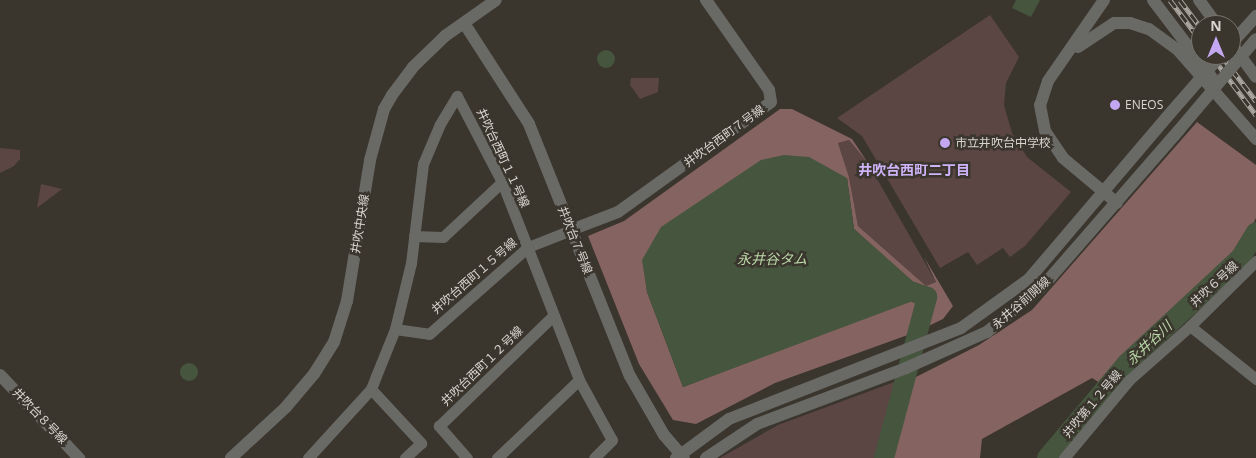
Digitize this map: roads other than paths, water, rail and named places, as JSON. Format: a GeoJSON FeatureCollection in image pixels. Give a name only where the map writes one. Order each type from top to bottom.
{"type":"FeatureCollection","features":[{"type":"Feature","properties":{"kind":"street","name":"井吹中央線"},"geometry":{"type":"LineString","coordinates":[[232,458],[286,407],[314,374],[334,342],[347,301],[370,160],[384,109],[413,67],[445,36],[496,0]]}},
{"type":"Feature","properties":{"kind":"street","name":"井吹台西町７号線"},"geometry":{"type":"LineString","coordinates":[[572,230],[618,212],[771,102],[769,90],[706,0]]}},
{"type":"Feature","properties":{"kind":"street"},"geometry":{"type":"LineString","coordinates":[[1104,0],[1072,51],[1048,81],[1040,105],[1045,131],[1063,158],[1117,203]]}},
{"type":"Feature","properties":{"kind":"street"},"geometry":{"type":"LineString","coordinates":[[1153,0],[1256,134]]}},
{"type":"Feature","properties":{"kind":"street"},"geometry":{"type":"LineString","coordinates":[[1200,0],[1210,15]]}},
{"type":"Feature","properties":{"kind":"street"},"geometry":{"type":"LineString","coordinates":[[1241,33],[1256,16]]}},
{"type":"Feature","properties":{"kind":"street","name":"井吹台７号線"},"geometry":{"type":"LineString","coordinates":[[464,22],[529,124],[630,376],[664,436],[680,457]]}},
{"type":"Feature","properties":{"kind":"street"},"geometry":{"type":"LineString","coordinates":[[1072,51],[1114,24],[1130,23],[1149,29],[1177,49],[1256,139]]}},
{"type":"Feature","properties":{"kind":"street","name":"永井谷前開線"},"geometry":{"type":"LineString","coordinates":[[706,458],[757,424],[906,368],[987,332],[1043,286],[1117,203],[1256,39]]}},
{"type":"Feature","properties":{"kind":"street"},"geometry":{"type":"LineString","coordinates":[[1241,57],[1256,77]]}},
{"type":"Feature","properties":{"kind":"street","name":"永井谷前開線"},"geometry":{"type":"LineString","coordinates":[[680,457],[730,419],[961,328],[1029,279],[1102,190],[1212,65]]}},
{"type":"Feature","properties":{"kind":"street","name":"井吹台西町１１号線"},"geometry":{"type":"LineString","coordinates":[[308,458],[371,389],[395,330],[414,236],[423,164],[440,124],[457,96],[502,182],[579,380],[612,440],[594,458]]}},
{"type":"Feature","properties":{"kind":"street"},"geometry":{"type":"LineString","coordinates":[[414,236],[444,237],[502,182]]}},
{"type":"Feature","properties":{"kind":"street","name":"井吹台西町１５号線"},"geometry":{"type":"LineString","coordinates":[[395,330],[429,334],[528,247],[572,230]]}},
{"type":"Feature","properties":{"kind":"street","name":"井吹６号線"},"geometry":{"type":"LineString","coordinates":[[1190,326],[1256,261]]}},
{"type":"Feature","properties":{"kind":"street","name":"井吹台西町１２号線"},"geometry":{"type":"LineString","coordinates":[[467,458],[439,426],[553,316]]}},
{"type":"Feature","properties":{"kind":"street"},"geometry":{"type":"LineString","coordinates":[[1190,326],[1256,380]]}},
{"type":"Feature","properties":{"kind":"street","name":"井吹第１２号線"},"geometry":{"type":"LineString","coordinates":[[1064,458],[1129,380],[1190,326]]}},
{"type":"Feature","properties":{"kind":"street","name":"井吹台８号線"},"geometry":{"type":"LineString","coordinates":[[0,375],[79,458]]}},
{"type":"Feature","properties":{"kind":"street"},"geometry":{"type":"LineString","coordinates":[[497,458],[579,380]]}},
{"type":"Feature","properties":{"kind":"street"},"geometry":{"type":"LineString","coordinates":[[371,389],[421,443],[405,458]]}},
{"type":"Feature","properties":{"kind":"water"},"geometry":{"type":"Polygon","coordinates":[[[1016,0],[1040,0],[1031,17],[1012,8],[1016,0]]]}},
{"type":"Feature","properties":{"kind":"water"},"geometry":{"type":"Polygon","coordinates":[[[602,50],[610,50],[615,55],[613,66],[602,68],[597,63],[597,55],[602,50]]]}},
{"type":"Feature","properties":{"kind":"water","name":"永井谷タム"},"geometry":{"type":"Polygon","coordinates":[[[784,155],[809,157],[847,178],[854,229],[916,284],[913,301],[683,387],[647,292],[642,260],[661,227],[761,160],[784,155]]]}},
{"type":"Feature","properties":{"kind":"water"},"geometry":{"type":"Polygon","coordinates":[[[189,363],[195,366],[198,372],[195,378],[189,381],[183,378],[180,372],[183,366],[189,363]]]}},
{"type":"Feature","properties":{"kind":"waterway","name":"永井谷川"},"geometry":{"type":"LineString","coordinates":[[1047,458],[1127,363],[1241,257],[1256,232]]}},
{"type":"Feature","properties":{"kind":"waterway"},"geometry":{"type":"LineString","coordinates":[[884,458],[927,297],[913,292],[886,291]]}},
{"type":"Feature","properties":{"kind":"railway"},"geometry":{"type":"LineString","coordinates":[[1170,0],[1191,28]]}},
{"type":"Feature","properties":{"kind":"railway"},"geometry":{"type":"LineString","coordinates":[[1180,0],[1191,15]]}},
{"type":"Feature","properties":{"kind":"railway"},"geometry":{"type":"LineString","coordinates":[[1218,65],[1256,115]]}},
{"type":"Feature","properties":{"kind":"railway"},"geometry":{"type":"LineString","coordinates":[[1229,65],[1256,101]]}},
{"type":"Feature","properties":{"kind":"place","name":"ENEOS"},"geometry":{"type":"Point","coordinates":[1115,105]}},
{"type":"Feature","properties":{"kind":"place","name":"市立井吹台中学校"},"geometry":{"type":"Point","coordinates":[945,143]}},
{"type":"Feature","properties":{"kind":"district","name":"井吹台西町二丁目"},"geometry":{"type":"Point","coordinates":[914,170]}}]}
